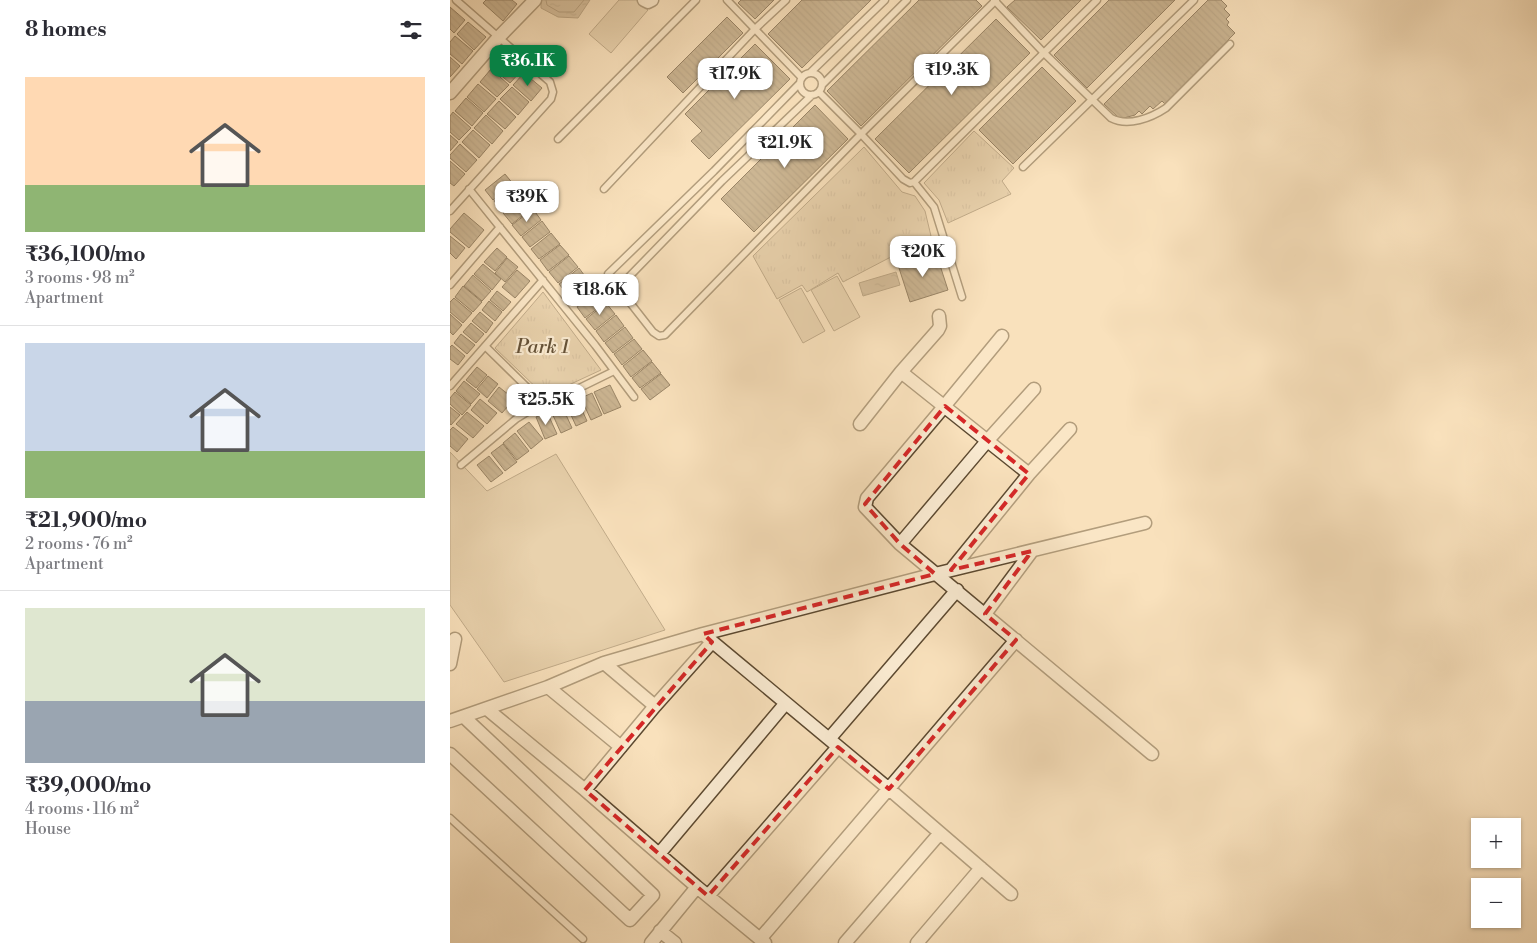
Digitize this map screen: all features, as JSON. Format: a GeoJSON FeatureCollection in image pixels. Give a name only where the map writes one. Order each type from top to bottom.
{"type":"FeatureCollection","features":[{"type":"Feature","properties":{"kind":"street"},"geometry":{"type":"LineString","coordinates":[[450,92],[535,0]]}},
{"type":"Feature","properties":{"kind":"street"},"geometry":{"type":"LineString","coordinates":[[644,0],[648,2],[652,0]]}},
{"type":"Feature","properties":{"kind":"street"},"geometry":{"type":"LineString","coordinates":[[860,424],[901,372],[938,330],[940,326],[939,316]]}},
{"type":"Feature","properties":{"kind":"street"},"geometry":{"type":"LineString","coordinates":[[1002,336],[867,498],[865,507],[900,544],[1152,754]]}},
{"type":"Feature","properties":{"kind":"street"},"geometry":{"type":"LineString","coordinates":[[901,372],[1030,474]]}},
{"type":"Feature","properties":{"kind":"street"},"geometry":{"type":"LineString","coordinates":[[900,544],[1034,389]]}},
{"type":"Feature","properties":{"kind":"street"},"geometry":{"type":"LineString","coordinates":[[951,570],[1030,474],[1070,429]]}},
{"type":"Feature","properties":{"kind":"street"},"geometry":{"type":"LineString","coordinates":[[450,721],[548,687],[604,663],[708,638],[935,574],[1145,523]]}},
{"type":"Feature","properties":{"kind":"street"},"geometry":{"type":"LineString","coordinates":[[985,614],[1032,551]]}},
{"type":"Feature","properties":{"kind":"street"},"geometry":{"type":"LineString","coordinates":[[708,896],[957,590]]}},
{"type":"Feature","properties":{"kind":"street"},"geometry":{"type":"LineString","coordinates":[[708,638],[1011,894]]}},
{"type":"Feature","properties":{"kind":"street"},"geometry":{"type":"LineString","coordinates":[[585,790],[708,638]]}},
{"type":"Feature","properties":{"kind":"street"},"geometry":{"type":"LineString","coordinates":[[450,664],[455,639]]}},
{"type":"Feature","properties":{"kind":"street"},"geometry":{"type":"LineString","coordinates":[[487,709],[762,941],[1016,640]]}},
{"type":"Feature","properties":{"kind":"street"},"geometry":{"type":"LineString","coordinates":[[604,663],[654,706]]}},
{"type":"Feature","properties":{"kind":"street"},"geometry":{"type":"LineString","coordinates":[[548,687],[621,747]]}},
{"type":"Feature","properties":{"kind":"street"},"geometry":{"type":"LineString","coordinates":[[659,854],[785,704]]}},
{"type":"Feature","properties":{"kind":"street"},"geometry":{"type":"LineString","coordinates":[[450,754],[630,920],[654,895],[464,717]]}},
{"type":"Feature","properties":{"kind":"street"},"geometry":{"type":"LineString","coordinates":[[844,943],[940,833]]}},
{"type":"Feature","properties":{"kind":"street"},"geometry":{"type":"LineString","coordinates":[[916,943],[981,868]]}},
{"type":"Feature","properties":{"kind":"street"},"geometry":{"type":"LineString","coordinates":[[651,943],[697,888]]}},
{"type":"Feature","properties":{"kind":"street"},"geometry":{"type":"LineString","coordinates":[[660,931],[675,943]]}},
{"type":"Feature","properties":{"kind":"lane"},"geometry":{"type":"LineString","coordinates":[[450,211],[551,99],[553,92],[550,82],[456,0]]}},
{"type":"Feature","properties":{"kind":"lane"},"geometry":{"type":"LineString","coordinates":[[558,139],[696,0]]}},
{"type":"Feature","properties":{"kind":"lane"},"geometry":{"type":"LineString","coordinates":[[727,0],[800,81],[802,91],[805,94],[818,91]]}},
{"type":"Feature","properties":{"kind":"lane"},"geometry":{"type":"LineString","coordinates":[[604,189],[755,29],[786,0]]}},
{"type":"Feature","properties":{"kind":"lane"},"geometry":{"type":"LineString","coordinates":[[885,0],[811,72],[804,74],[800,81],[714,171],[608,274],[608,279],[617,286],[653,332],[659,336],[665,335],[995,0],[1044,53],[1111,118],[1122,122],[1130,123],[1155,115],[1166,108],[1230,44]]}},
{"type":"Feature","properties":{"kind":"lane"},"geometry":{"type":"LineString","coordinates":[[617,286],[622,284],[722,181],[818,91],[907,0]]}},
{"type":"Feature","properties":{"kind":"lane"},"geometry":{"type":"LineString","coordinates":[[818,91],[904,179],[910,183],[914,182],[1097,0]]}},
{"type":"Feature","properties":{"kind":"lane"},"geometry":{"type":"LineString","coordinates":[[1023,167],[1194,0]]}},
{"type":"Feature","properties":{"kind":"lane"},"geometry":{"type":"LineString","coordinates":[[811,72],[820,78],[818,91]]}},
{"type":"Feature","properties":{"kind":"lane"},"geometry":{"type":"LineString","coordinates":[[714,171],[722,181]]}},
{"type":"Feature","properties":{"kind":"lane"},"geometry":{"type":"LineString","coordinates":[[914,182],[934,207],[962,297]]}},
{"type":"Feature","properties":{"kind":"lane"},"geometry":{"type":"LineString","coordinates":[[470,189],[634,397]]}},
{"type":"Feature","properties":{"kind":"lane"},"geometry":{"type":"LineString","coordinates":[[450,285],[500,227]]}},
{"type":"Feature","properties":{"kind":"lane"},"geometry":{"type":"LineString","coordinates":[[450,386],[543,280]]}},
{"type":"Feature","properties":{"kind":"lane"},"geometry":{"type":"LineString","coordinates":[[485,346],[544,404]]}},
{"type":"Feature","properties":{"kind":"lane"},"geometry":{"type":"LineString","coordinates":[[461,465],[516,419],[534,408],[614,371]]}},
{"type":"Feature","properties":{"kind":"lane"},"geometry":{"type":"LineString","coordinates":[[450,818],[584,939]]}},
{"type":"Feature","properties":{"kind":"highlighted area"},"geometry":{"type":"Polygon","coordinates":[[[945,406],[1029,474],[951,570],[1032,551],[985,614],[1016,640],[889,789],[838,747],[708,896],[585,790],[712,642],[703,634],[935,574],[900,544],[865,504],[945,406]]]}},
{"type":"Feature","properties":{"kind":"green space"},"geometry":{"type":"Polygon","coordinates":[[[619,0],[637,0],[648,10],[611,53],[589,34],[619,0]]]}},
{"type":"Feature","properties":{"kind":"green space"},"geometry":{"type":"Polygon","coordinates":[[[974,131],[1014,168],[1002,181],[1011,194],[948,223],[939,200],[924,183],[974,131]]]}},
{"type":"Feature","properties":{"kind":"green space"},"geometry":{"type":"Polygon","coordinates":[[[864,147],[902,192],[915,196],[925,211],[931,236],[843,282],[838,273],[807,292],[802,285],[777,299],[753,256],[864,147]]]}},
{"type":"Feature","properties":{"kind":"green space"},"geometry":{"type":"Polygon","coordinates":[[[837,276],[860,317],[834,331],[811,290],[837,276]]]}},
{"type":"Feature","properties":{"kind":"green space"},"geometry":{"type":"Polygon","coordinates":[[[801,288],[825,331],[803,343],[779,300],[801,288]]]}},
{"type":"Feature","properties":{"kind":"green space","name":"Park 1"},"geometry":{"type":"Polygon","coordinates":[[[543,292],[601,370],[545,396],[495,348],[543,292]]]}},
{"type":"Feature","properties":{"kind":"green space"},"geometry":{"type":"Polygon","coordinates":[[[450,452],[487,491],[556,454],[665,630],[504,682],[450,605],[450,452]]]}},
{"type":"Feature","properties":{"kind":"water"},"geometry":{"type":"Polygon","coordinates":[[[541,0],[590,0],[578,18],[558,17],[541,8],[541,0]]]}},
{"type":"Feature","properties":{"kind":"water"},"geometry":{"type":"Polygon","coordinates":[[[896,272],[900,285],[863,296],[859,283],[896,272]]]}},
{"type":"Feature","properties":{"kind":"building"},"geometry":{"type":"Polygon","coordinates":[[[486,0],[512,0],[517,4],[503,21],[483,3],[486,0]]]}},
{"type":"Feature","properties":{"kind":"building"},"geometry":{"type":"Polygon","coordinates":[[[741,0],[774,0],[755,19],[738,3],[741,0]]]}},
{"type":"Feature","properties":{"kind":"building"},"geometry":{"type":"Polygon","coordinates":[[[802,0],[871,0],[802,68],[768,34],[802,0]]]}},
{"type":"Feature","properties":{"kind":"building"},"geometry":{"type":"Polygon","coordinates":[[[919,0],[976,0],[982,6],[861,126],[827,91],[919,0]]]}},
{"type":"Feature","properties":{"kind":"building"},"geometry":{"type":"Polygon","coordinates":[[[1015,0],[1081,0],[1041,40],[1007,7],[1015,0]]]}},
{"type":"Feature","properties":{"kind":"building"},"geometry":{"type":"Polygon","coordinates":[[[1109,0],[1175,0],[1087,88],[1054,55],[1109,0]]]}},
{"type":"Feature","properties":{"kind":"building"},"geometry":{"type":"Polygon","coordinates":[[[1208,0],[1221,0],[1227,6],[1224,9],[1230,15],[1226,19],[1229,22],[1227,25],[1235,33],[1165,104],[1162,101],[1153,109],[1150,106],[1142,114],[1139,111],[1135,115],[1120,119],[1104,104],[1208,0]]]}},
{"type":"Feature","properties":{"kind":"building"},"geometry":{"type":"Polygon","coordinates":[[[450,7],[465,20],[454,33],[450,29],[450,7]]]}},
{"type":"Feature","properties":{"kind":"building"},"geometry":{"type":"Polygon","coordinates":[[[727,17],[743,33],[683,93],[667,77],[727,17]]]}},
{"type":"Feature","properties":{"kind":"building"},"geometry":{"type":"Polygon","coordinates":[[[996,19],[1030,53],[909,173],[875,139],[996,19]]]}},
{"type":"Feature","properties":{"kind":"building"},"geometry":{"type":"Polygon","coordinates":[[[468,22],[486,37],[474,50],[457,34],[468,22]]]}},
{"type":"Feature","properties":{"kind":"building"},"geometry":{"type":"Polygon","coordinates":[[[455,36],[473,51],[462,64],[450,54],[450,42],[455,36]]]}},
{"type":"Feature","properties":{"kind":"building"},"geometry":{"type":"Polygon","coordinates":[[[755,44],[790,79],[709,159],[691,141],[702,131],[685,114],[755,44]]]}},
{"type":"Feature","properties":{"kind":"building"},"geometry":{"type":"Polygon","coordinates":[[[504,55],[521,71],[510,83],[492,68],[504,55]]]}},
{"type":"Feature","properties":{"kind":"building"},"geometry":{"type":"Polygon","coordinates":[[[450,57],[460,66],[450,77],[450,57]]]}},
{"type":"Feature","properties":{"kind":"building"},"geometry":{"type":"Polygon","coordinates":[[[1042,67],[1076,101],[1013,164],[979,130],[1042,67]]]}},
{"type":"Feature","properties":{"kind":"building"},"geometry":{"type":"Polygon","coordinates":[[[491,69],[509,85],[497,97],[480,82],[491,69]]]}},
{"type":"Feature","properties":{"kind":"building"},"geometry":{"type":"Polygon","coordinates":[[[524,73],[542,88],[531,101],[513,85],[524,73]]]}},
{"type":"Feature","properties":{"kind":"building"},"geometry":{"type":"Polygon","coordinates":[[[478,84],[496,99],[484,112],[467,97],[478,84]]]}},
{"type":"Feature","properties":{"kind":"building"},"geometry":{"type":"Polygon","coordinates":[[[512,87],[529,102],[518,115],[500,99],[512,87]]]}},
{"type":"Feature","properties":{"kind":"building"},"geometry":{"type":"Polygon","coordinates":[[[466,98],[483,113],[472,126],[455,111],[466,98]]]}},
{"type":"Feature","properties":{"kind":"building"},"geometry":{"type":"Polygon","coordinates":[[[499,101],[516,117],[505,129],[487,114],[499,101]]]}},
{"type":"Feature","properties":{"kind":"building"},"geometry":{"type":"Polygon","coordinates":[[[815,105],[848,139],[754,232],[721,199],[815,105]]]}},
{"type":"Feature","properties":{"kind":"building"},"geometry":{"type":"Polygon","coordinates":[[[453,112],[471,128],[459,140],[450,132],[450,116],[453,112]]]}},
{"type":"Feature","properties":{"kind":"building"},"geometry":{"type":"Polygon","coordinates":[[[486,115],[503,131],[492,144],[474,128],[486,115]]]}},
{"type":"Feature","properties":{"kind":"building"},"geometry":{"type":"Polygon","coordinates":[[[473,130],[490,145],[479,158],[462,142],[473,130]]]}},
{"type":"Feature","properties":{"kind":"building"},"geometry":{"type":"Polygon","coordinates":[[[450,135],[458,142],[450,151],[450,135]]]}},
{"type":"Feature","properties":{"kind":"building"},"geometry":{"type":"Polygon","coordinates":[[[460,144],[477,160],[466,172],[450,158],[450,155],[460,144]]]}},
{"type":"Feature","properties":{"kind":"building"},"geometry":{"type":"Polygon","coordinates":[[[450,161],[465,174],[454,186],[450,183],[450,161]]]}},
{"type":"Feature","properties":{"kind":"building"},"geometry":{"type":"Polygon","coordinates":[[[505,174],[514,185],[493,200],[485,190],[505,174]]]}},
{"type":"Feature","properties":{"kind":"building"},"geometry":{"type":"Polygon","coordinates":[[[514,186],[523,196],[503,212],[494,201],[514,186]]]}},
{"type":"Feature","properties":{"kind":"building"},"geometry":{"type":"Polygon","coordinates":[[[524,197],[532,208],[512,224],[503,213],[524,197]]]}},
{"type":"Feature","properties":{"kind":"building"},"geometry":{"type":"Polygon","coordinates":[[[533,209],[541,220],[521,236],[512,225],[533,209]]]}},
{"type":"Feature","properties":{"kind":"building"},"geometry":{"type":"Polygon","coordinates":[[[464,213],[484,230],[469,248],[450,232],[450,229],[464,213]]]}},
{"type":"Feature","properties":{"kind":"building"},"geometry":{"type":"Polygon","coordinates":[[[542,221],[550,232],[530,247],[522,237],[542,221]]]}},
{"type":"Feature","properties":{"kind":"building"},"geometry":{"type":"Polygon","coordinates":[[[551,233],[560,244],[539,259],[531,249],[551,233]]]}},
{"type":"Feature","properties":{"kind":"building"},"geometry":{"type":"Polygon","coordinates":[[[450,236],[465,248],[456,259],[450,253],[450,236]]]}},
{"type":"Feature","properties":{"kind":"building"},"geometry":{"type":"Polygon","coordinates":[[[560,245],[569,255],[548,271],[540,260],[560,245]]]}},
{"type":"Feature","properties":{"kind":"building"},"geometry":{"type":"Polygon","coordinates":[[[497,248],[507,257],[495,271],[484,262],[497,248]]]}},
{"type":"Feature","properties":{"kind":"building"},"geometry":{"type":"Polygon","coordinates":[[[936,253],[948,290],[910,302],[898,265],[936,253]]]}},
{"type":"Feature","properties":{"kind":"building"},"geometry":{"type":"Polygon","coordinates":[[[569,256],[578,267],[558,283],[549,272],[569,256]]]}},
{"type":"Feature","properties":{"kind":"building"},"geometry":{"type":"Polygon","coordinates":[[[507,258],[518,267],[505,282],[495,273],[507,258]]]}},
{"type":"Feature","properties":{"kind":"building"},"geometry":{"type":"Polygon","coordinates":[[[483,264],[501,279],[492,290],[474,274],[483,264]]]}},
{"type":"Feature","properties":{"kind":"building"},"geometry":{"type":"Polygon","coordinates":[[[579,268],[587,279],[567,294],[559,284],[579,268]]]}},
{"type":"Feature","properties":{"kind":"building"},"geometry":{"type":"Polygon","coordinates":[[[517,270],[530,281],[515,298],[502,287],[517,270]]]}},
{"type":"Feature","properties":{"kind":"building"},"geometry":{"type":"Polygon","coordinates":[[[473,275],[491,291],[482,301],[464,286],[473,275]]]}},
{"type":"Feature","properties":{"kind":"building"},"geometry":{"type":"Polygon","coordinates":[[[588,280],[596,291],[576,306],[568,295],[588,280]]]}},
{"type":"Feature","properties":{"kind":"building"},"geometry":{"type":"Polygon","coordinates":[[[463,286],[482,302],[473,312],[455,297],[463,286]]]}},
{"type":"Feature","properties":{"kind":"building"},"geometry":{"type":"Polygon","coordinates":[[[497,291],[511,302],[503,311],[490,300],[497,291]]]}},
{"type":"Feature","properties":{"kind":"building"},"geometry":{"type":"Polygon","coordinates":[[[597,292],[606,302],[585,318],[577,307],[597,292]]]}},
{"type":"Feature","properties":{"kind":"building"},"geometry":{"type":"Polygon","coordinates":[[[454,298],[472,313],[463,323],[450,312],[450,302],[454,298]]]}},
{"type":"Feature","properties":{"kind":"building"},"geometry":{"type":"Polygon","coordinates":[[[489,301],[502,312],[495,321],[482,310],[489,301]]]}},
{"type":"Feature","properties":{"kind":"building"},"geometry":{"type":"Polygon","coordinates":[[[606,303],[615,314],[595,330],[586,319],[606,303]]]}},
{"type":"Feature","properties":{"kind":"building"},"geometry":{"type":"Polygon","coordinates":[[[480,312],[493,323],[486,333],[472,321],[480,312]]]}},
{"type":"Feature","properties":{"kind":"building"},"geometry":{"type":"Polygon","coordinates":[[[450,314],[462,325],[453,335],[450,332],[450,314]]]}},
{"type":"Feature","properties":{"kind":"building"},"geometry":{"type":"Polygon","coordinates":[[[616,315],[624,326],[604,342],[596,331],[616,315]]]}},
{"type":"Feature","properties":{"kind":"building"},"geometry":{"type":"Polygon","coordinates":[[[471,323],[484,334],[476,343],[463,332],[471,323]]]}},
{"type":"Feature","properties":{"kind":"building"},"geometry":{"type":"Polygon","coordinates":[[[625,327],[633,338],[613,353],[605,343],[625,327]]]}},
{"type":"Feature","properties":{"kind":"building"},"geometry":{"type":"Polygon","coordinates":[[[461,334],[475,345],[467,354],[454,343],[461,334]]]}},
{"type":"Feature","properties":{"kind":"building"},"geometry":{"type":"Polygon","coordinates":[[[634,339],[642,349],[622,365],[614,354],[634,339]]]}},
{"type":"Feature","properties":{"kind":"building"},"geometry":{"type":"Polygon","coordinates":[[[452,345],[465,356],[458,365],[450,359],[450,347],[452,345]]]}},
{"type":"Feature","properties":{"kind":"building"},"geometry":{"type":"Polygon","coordinates":[[[643,350],[652,361],[631,377],[623,366],[643,350]]]}},
{"type":"Feature","properties":{"kind":"building"},"geometry":{"type":"Polygon","coordinates":[[[652,362],[661,373],[640,388],[632,378],[652,362]]]}},
{"type":"Feature","properties":{"kind":"building"},"geometry":{"type":"Polygon","coordinates":[[[477,367],[487,375],[476,388],[466,380],[477,367]]]}},
{"type":"Feature","properties":{"kind":"building"},"geometry":{"type":"Polygon","coordinates":[[[661,374],[670,385],[650,400],[641,389],[661,374]]]}},
{"type":"Feature","properties":{"kind":"building"},"geometry":{"type":"Polygon","coordinates":[[[488,376],[498,384],[487,398],[477,389],[488,376]]]}},
{"type":"Feature","properties":{"kind":"building"},"geometry":{"type":"Polygon","coordinates":[[[464,381],[480,394],[471,404],[456,391],[464,381]]]}},
{"type":"Feature","properties":{"kind":"building"},"geometry":{"type":"Polygon","coordinates":[[[610,385],[621,407],[604,414],[594,392],[610,385]]]}},
{"type":"Feature","properties":{"kind":"building"},"geometry":{"type":"Polygon","coordinates":[[[499,387],[514,399],[502,413],[488,401],[499,387]]]}},
{"type":"Feature","properties":{"kind":"building"},"geometry":{"type":"Polygon","coordinates":[[[455,392],[471,405],[462,415],[450,404],[450,398],[455,392]]]}},
{"type":"Feature","properties":{"kind":"building"},"geometry":{"type":"Polygon","coordinates":[[[592,393],[602,415],[591,420],[581,398],[592,393]]]}},
{"type":"Feature","properties":{"kind":"building"},"geometry":{"type":"Polygon","coordinates":[[[480,399],[497,413],[487,424],[471,410],[480,399]]]}},
{"type":"Feature","properties":{"kind":"building"},"geometry":{"type":"Polygon","coordinates":[[[577,399],[587,421],[576,426],[566,404],[577,399]]]}},
{"type":"Feature","properties":{"kind":"building"},"geometry":{"type":"Polygon","coordinates":[[[562,406],[572,428],[561,433],[551,411],[562,406]]]}},
{"type":"Feature","properties":{"kind":"building"},"geometry":{"type":"Polygon","coordinates":[[[450,407],[460,415],[451,425],[450,424],[450,407]]]}},
{"type":"Feature","properties":{"kind":"building"},"geometry":{"type":"Polygon","coordinates":[[[467,412],[484,426],[473,438],[456,424],[467,412]]]}},
{"type":"Feature","properties":{"kind":"building"},"geometry":{"type":"Polygon","coordinates":[[[547,412],[557,434],[545,439],[536,417],[547,412]]]}},
{"type":"Feature","properties":{"kind":"building"},"geometry":{"type":"Polygon","coordinates":[[[529,422],[543,439],[531,449],[517,431],[529,422]]]}},
{"type":"Feature","properties":{"kind":"building"},"geometry":{"type":"Polygon","coordinates":[[[453,427],[468,439],[457,452],[450,446],[450,430],[453,427]]]}},
{"type":"Feature","properties":{"kind":"building"},"geometry":{"type":"Polygon","coordinates":[[[515,433],[529,451],[517,460],[503,443],[515,433]]]}},
{"type":"Feature","properties":{"kind":"building"},"geometry":{"type":"Polygon","coordinates":[[[503,444],[517,462],[505,471],[491,453],[503,444]]]}},
{"type":"Feature","properties":{"kind":"building"},"geometry":{"type":"Polygon","coordinates":[[[489,456],[503,473],[491,482],[477,465],[489,456]]]}}]}
